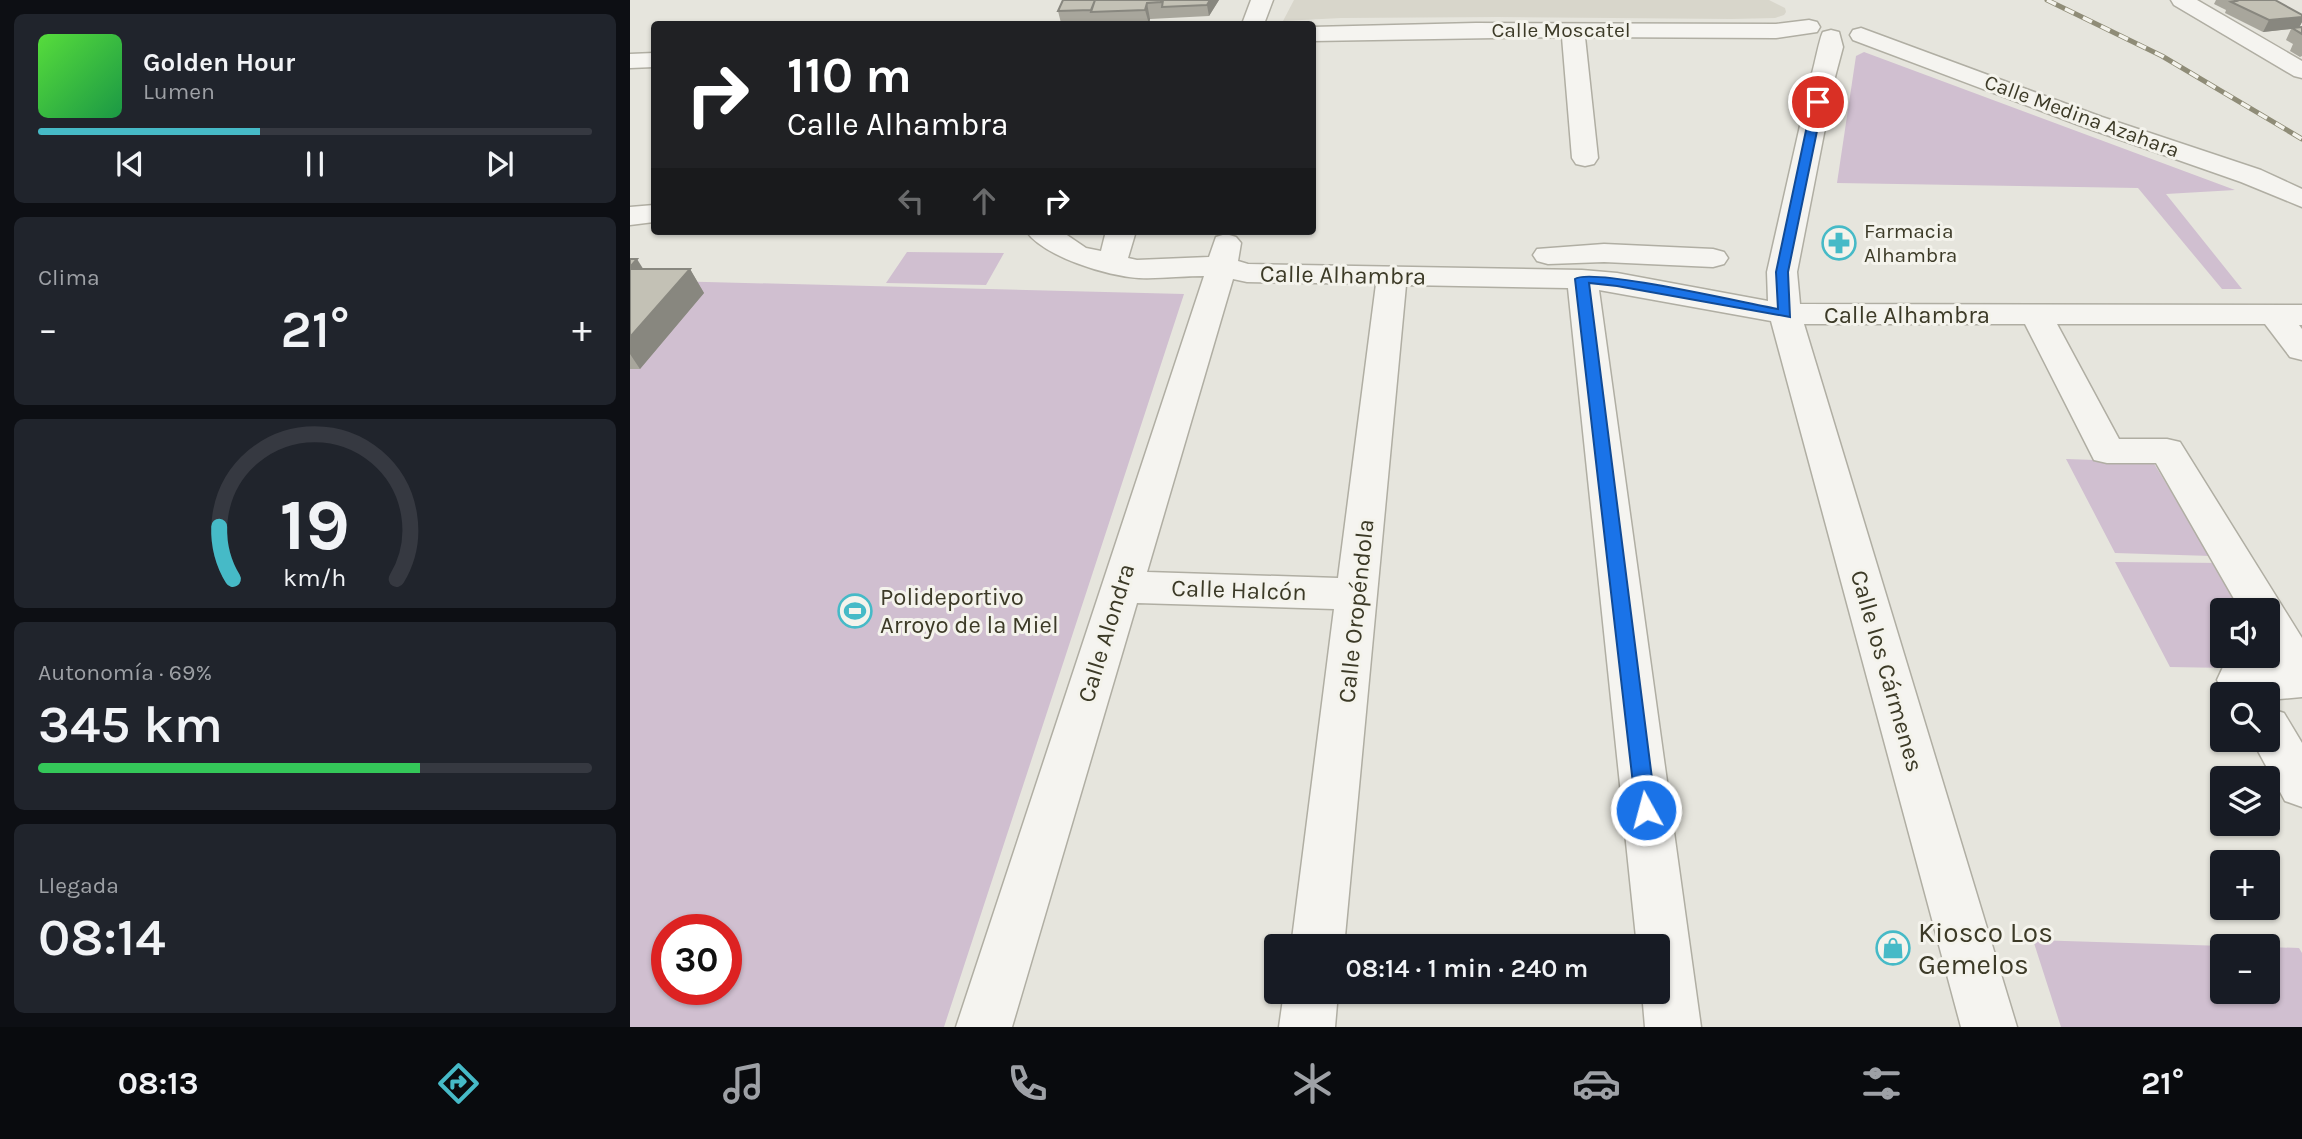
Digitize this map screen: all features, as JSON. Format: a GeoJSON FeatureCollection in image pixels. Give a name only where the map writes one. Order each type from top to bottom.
{"type":"FeatureCollection","features":[{"type":"Feature","properties":{"kind":"street"},"geometry":{"type":"LineString","coordinates":[[1254,21],[1262,0]]}},
{"type":"Feature","properties":{"kind":"street"},"geometry":{"type":"LineString","coordinates":[[2182,0],[2302,71]]}},
{"type":"Feature","properties":{"kind":"street","name":"Calle Moscatel"},"geometry":{"type":"LineString","coordinates":[[1316,34],[1573,30],[1776,31],[1831,22]]}},
{"type":"Feature","properties":{"kind":"street","name":"Calle Medina Azahara"},"geometry":{"type":"LineString","coordinates":[[1831,22],[2093,122],[2251,176],[2302,199]]}},
{"type":"Feature","properties":{"kind":"street","name":"Calle los Cármenes"},"geometry":{"type":"LineString","coordinates":[[1831,22],[1832,47],[1823,77],[1782,272],[1785,314],[1989,1027]]}},
{"type":"Feature","properties":{"kind":"street"},"geometry":{"type":"LineString","coordinates":[[1573,30],[1585,159]]}},
{"type":"Feature","properties":{"kind":"street"},"geometry":{"type":"LineString","coordinates":[[630,61],[651,60]]}},
{"type":"Feature","properties":{"kind":"street"},"geometry":{"type":"LineString","coordinates":[[630,216],[651,214]]}},
{"type":"Feature","properties":{"kind":"street"},"geometry":{"type":"LineString","coordinates":[[1047,235],[1076,254],[1137,269],[1226,244],[1713,258]]}},
{"type":"Feature","properties":{"kind":"street"},"geometry":{"type":"LineString","coordinates":[[1112,263],[1120,235]]}},
{"type":"Feature","properties":{"kind":"street","name":"Calle Alhambra"},"geometry":{"type":"LineString","coordinates":[[1226,244],[1247,273],[1582,279],[1617,282],[1785,314],[2288,315]]}},
{"type":"Feature","properties":{"kind":"street","name":"Calle Alondra"},"geometry":{"type":"LineString","coordinates":[[984,1027],[1226,244]]}},
{"type":"Feature","properties":{"kind":"street","name":"Calle Oropéndola"},"geometry":{"type":"LineString","coordinates":[[1319,934],[1359,594],[1392,275]]}},
{"type":"Feature","properties":{"kind":"street"},"geometry":{"type":"LineString","coordinates":[[1582,279],[1673,1027]]}},
{"type":"Feature","properties":{"kind":"street"},"geometry":{"type":"LineString","coordinates":[[2036,315],[2107,451],[2167,451],[2255,598]]}},
{"type":"Feature","properties":{"kind":"street"},"geometry":{"type":"LineString","coordinates":[[2288,315],[2302,350]]}},
{"type":"Feature","properties":{"kind":"street","name":"Calle Halcón"},"geometry":{"type":"LineString","coordinates":[[1120,587],[1359,594]]}},
{"type":"Feature","properties":{"kind":"street"},"geometry":{"type":"LineString","coordinates":[[2240,682],[2239,680],[2302,677],[2280,640]]}},
{"type":"Feature","properties":{"kind":"street"},"geometry":{"type":"LineString","coordinates":[[2280,748],[2302,786]]}},
{"type":"Feature","properties":{"kind":"street"},"geometry":{"type":"LineString","coordinates":[[1307,1027],[1310,1004]]}},
{"type":"Feature","properties":{"kind":"shaded area"},"geometry":{"type":"Polygon","coordinates":[[[1294,0],[1769,0],[1785,8],[1786,12],[1775,18],[1732,19],[1498,17],[1283,21],[1294,0]]]}},
{"type":"Feature","properties":{"kind":"shaded area"},"geometry":{"type":"Polygon","coordinates":[[[1864,52],[2235,190],[2166,194],[2242,289],[2222,289],[2138,188],[1837,183],[1856,56],[1864,52]]]}},
{"type":"Feature","properties":{"kind":"shaded area"},"geometry":{"type":"Polygon","coordinates":[[[907,252],[1004,253],[986,285],[886,283],[907,252]]]}},
{"type":"Feature","properties":{"kind":"shaded area","name":"Polideportivo Arroyo de la Miel"},"geometry":{"type":"Polygon","coordinates":[[[630,280],[1184,294],[944,1027],[630,1027],[630,280]]]}},
{"type":"Feature","properties":{"kind":"shaded area"},"geometry":{"type":"Polygon","coordinates":[[[2066,459],[2153,462],[2211,556],[2115,553],[2066,459]]]}},
{"type":"Feature","properties":{"kind":"shaded area"},"geometry":{"type":"Polygon","coordinates":[[[2115,562],[2224,563],[2244,598],[2210,598],[2210,668],[2170,667],[2115,562]]]}},
{"type":"Feature","properties":{"kind":"shaded area"},"geometry":{"type":"Polygon","coordinates":[[[2280,662],[2284,669],[2227,668],[2280,668],[2280,662]]]}},
{"type":"Feature","properties":{"kind":"shaded area"},"geometry":{"type":"Polygon","coordinates":[[[2033,940],[2210,946],[2210,1004],[2280,1004],[2280,947],[2299,948],[2302,953],[2302,1027],[2061,1027],[2033,940]]]}},
{"type":"Feature","properties":{"kind":"building"},"geometry":{"type":"Polygon","coordinates":[[[1063,0],[1095,0],[1091,10],[1058,11],[1063,0]]]}},
{"type":"Feature","properties":{"kind":"building"},"geometry":{"type":"Polygon","coordinates":[[[1095,0],[1161,2],[1147,3],[1145,10],[1091,12],[1095,0]]]}},
{"type":"Feature","properties":{"kind":"building"},"geometry":{"type":"Polygon","coordinates":[[[1163,0],[1210,0],[1207,5],[1162,7],[1163,0]]]}},
{"type":"Feature","properties":{"kind":"building"},"geometry":{"type":"Polygon","coordinates":[[[2234,0],[2275,0],[2302,17],[2269,20],[2231,2],[2236,1],[2234,0]]]}},
{"type":"Feature","properties":{"kind":"building"},"geometry":{"type":"Polygon","coordinates":[[[2302,27],[2302,34],[2292,28],[2302,27]]]}},
{"type":"Feature","properties":{"kind":"building"},"geometry":{"type":"Polygon","coordinates":[[[630,269],[690,269],[630,337],[630,269]]]}},
{"type":"Feature","properties":{"kind":"railway"},"geometry":{"type":"LineString","coordinates":[[2047,0],[2162,56],[2302,139]]}},
{"type":"Feature","properties":{"kind":"place","name":"Farmacia Alhambra"},"geometry":{"type":"Point","coordinates":[1839,243]}},
{"type":"Feature","properties":{"kind":"place","name":"Polideportivo Arroyo de la Miel"},"geometry":{"type":"Point","coordinates":[855,611]}},
{"type":"Feature","properties":{"kind":"place","name":"Kiosco Los Gemelos"},"geometry":{"type":"Point","coordinates":[1893,948]}},
{"type":"Feature","properties":{"kind":"route"},"geometry":{"type":"LineString","coordinates":[[1646,810],[1582,279],[1617,282],[1785,314],[1782,272],[1818,102]]}}]}
